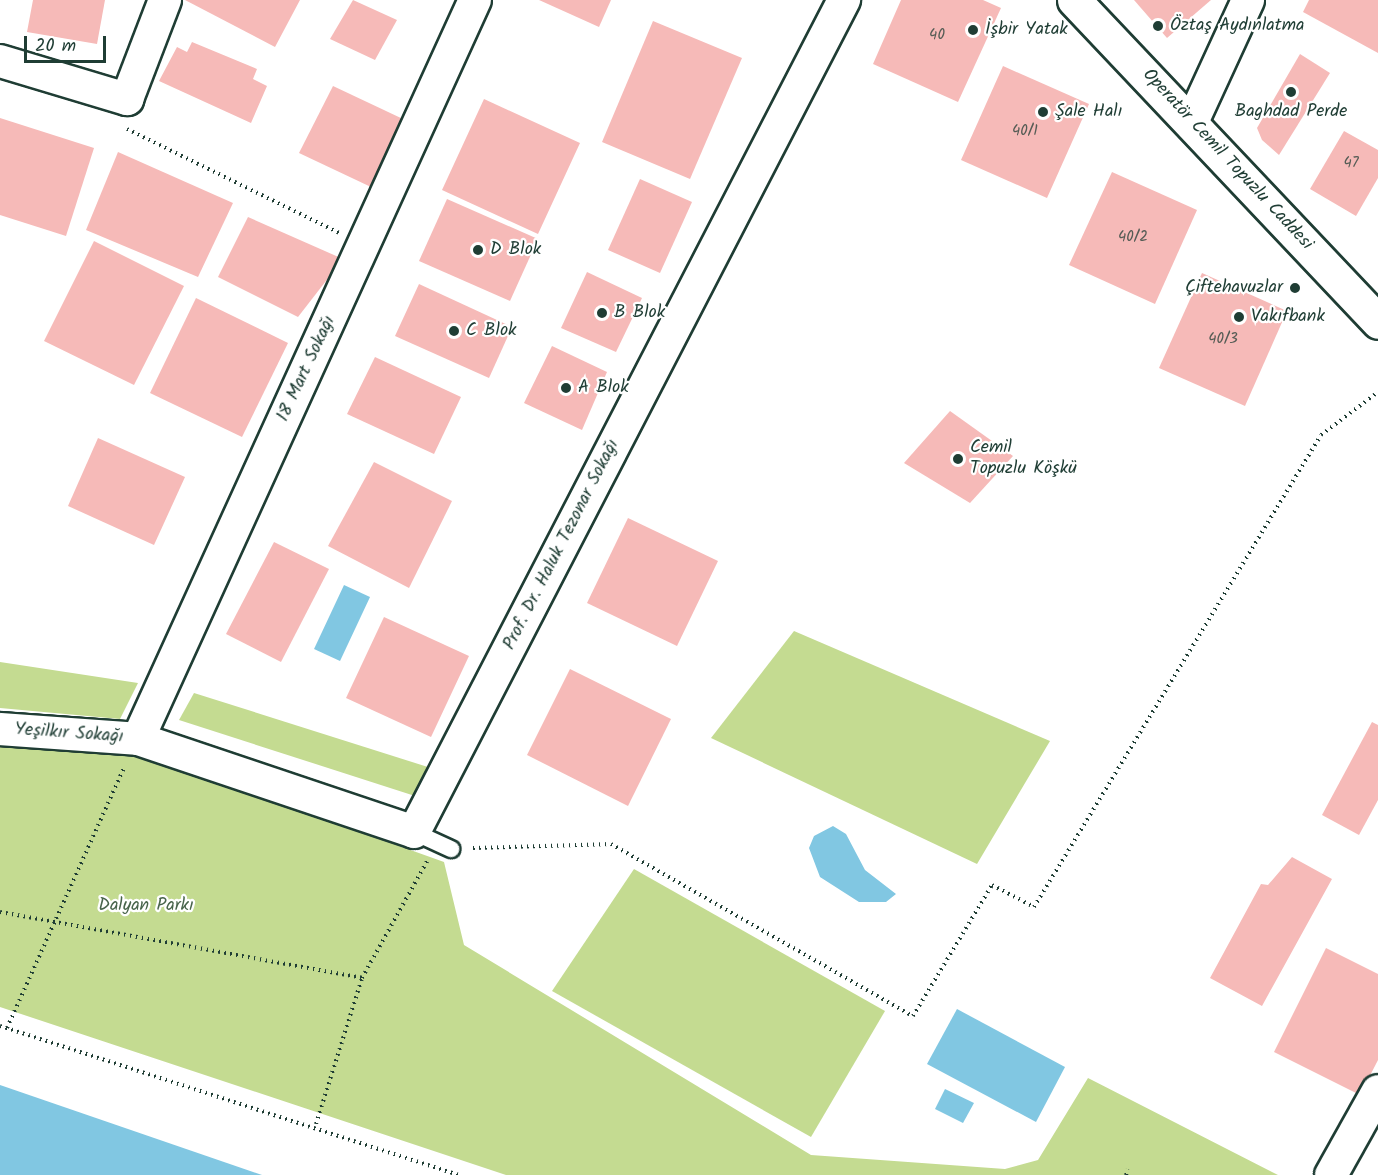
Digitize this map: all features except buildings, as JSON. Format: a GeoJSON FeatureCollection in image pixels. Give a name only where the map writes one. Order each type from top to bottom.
{"type":"FeatureCollection","features":[{"type":"Feature","properties":{"kind":"main road","name":"Operatör Cemil Topuzlu Caddesi"},"geometry":{"type":"LineString","coordinates":[[1074,0],[1192,122],[1378,322]]}},
{"type":"Feature","properties":{"kind":"street"},"geometry":{"type":"LineString","coordinates":[[0,61],[127,99],[165,0]]}},
{"type":"Feature","properties":{"kind":"street","name":"18 Mart Sokağı"},"geometry":{"type":"LineString","coordinates":[[138,739],[475,0]]}},
{"type":"Feature","properties":{"kind":"street","name":"Prof. Dr. Haluk Tezonar Sokağı"},"geometry":{"type":"LineString","coordinates":[[422,843],[844,0]]}},
{"type":"Feature","properties":{"kind":"street"},"geometry":{"type":"LineString","coordinates":[[1192,122],[1248,0]]}},
{"type":"Feature","properties":{"kind":"street","name":"Yeşilkır Sokağı"},"geometry":{"type":"LineString","coordinates":[[0,729],[138,739]]}},
{"type":"Feature","properties":{"kind":"street"},"geometry":{"type":"LineString","coordinates":[[138,739],[422,843]]}},
{"type":"Feature","properties":{"kind":"street"},"geometry":{"type":"LineString","coordinates":[[1331,1175],[1378,1091]]}},
{"type":"Feature","properties":{"kind":"lane"},"geometry":{"type":"LineString","coordinates":[[422,843],[451,849]]}},
{"type":"Feature","properties":{"kind":"path"},"geometry":{"type":"LineString","coordinates":[[127,99],[116,124],[364,245]]}},
{"type":"Feature","properties":{"kind":"path"},"geometry":{"type":"LineString","coordinates":[[451,849],[611,844],[913,1016],[992,885],[1034,907],[1320,435],[1378,392]]}},
{"type":"Feature","properties":{"kind":"path"},"geometry":{"type":"LineString","coordinates":[[7,1028],[52,923],[138,739]]}},
{"type":"Feature","properties":{"kind":"path"},"geometry":{"type":"LineString","coordinates":[[316,1124],[362,978],[422,843]]}},
{"type":"Feature","properties":{"kind":"path"},"geometry":{"type":"LineString","coordinates":[[0,912],[362,978]]}},
{"type":"Feature","properties":{"kind":"path"},"geometry":{"type":"LineString","coordinates":[[0,1026],[316,1124],[458,1175]]}},
{"type":"Feature","properties":{"kind":"path"},"geometry":{"type":"LineString","coordinates":[[1126,1175],[1128,1169]]}},
{"type":"Feature","properties":{"kind":"green space"},"geometry":{"type":"Polygon","coordinates":[[[794,631],[1050,741],[977,864],[711,738],[794,631]]]}},
{"type":"Feature","properties":{"kind":"green space"},"geometry":{"type":"Polygon","coordinates":[[[0,662],[138,683],[120,719],[0,708],[0,662]]]}},
{"type":"Feature","properties":{"kind":"green space"},"geometry":{"type":"Polygon","coordinates":[[[194,693],[431,768],[415,796],[179,720],[194,693]]]}},
{"type":"Feature","properties":{"kind":"green space","name":"Dalyan Parkı"},"geometry":{"type":"Polygon","coordinates":[[[0,744],[148,756],[444,862],[464,945],[811,1155],[1005,1169],[1038,1160],[1088,1078],[1278,1175],[506,1175],[0,1007],[0,744]]]}},
{"type":"Feature","properties":{"kind":"green space"},"geometry":{"type":"Polygon","coordinates":[[[634,869],[885,1011],[811,1137],[552,991],[634,869]]]}},
{"type":"Feature","properties":{"kind":"water"},"geometry":{"type":"Polygon","coordinates":[[[344,585],[370,597],[340,661],[314,649],[344,585]]]}},
{"type":"Feature","properties":{"kind":"water"},"geometry":{"type":"Polygon","coordinates":[[[833,826],[846,834],[865,870],[896,894],[886,902],[859,902],[820,877],[809,848],[814,836],[833,826]]]}},
{"type":"Feature","properties":{"kind":"water"},"geometry":{"type":"Polygon","coordinates":[[[957,1009],[1065,1067],[1036,1122],[927,1064],[957,1009]]]}},
{"type":"Feature","properties":{"kind":"water"},"geometry":{"type":"Polygon","coordinates":[[[0,1085],[262,1175],[0,1175],[0,1085]]]}},
{"type":"Feature","properties":{"kind":"water"},"geometry":{"type":"Polygon","coordinates":[[[945,1089],[974,1103],[963,1123],[935,1109],[945,1089]]]}},
{"type":"Feature","properties":{"kind":"place","name":"Öztaş Aydınlatma"},"geometry":{"type":"Point","coordinates":[1158,26]}},
{"type":"Feature","properties":{"kind":"place","name":"İşbir Yatak"},"geometry":{"type":"Point","coordinates":[973,30]}},
{"type":"Feature","properties":{"kind":"place","name":"Baghdad Perde"},"geometry":{"type":"Point","coordinates":[1291,92]}},
{"type":"Feature","properties":{"kind":"place","name":"Şale Halı"},"geometry":{"type":"Point","coordinates":[1043,112]}},
{"type":"Feature","properties":{"kind":"place","name":"D Blok"},"geometry":{"type":"Point","coordinates":[478,250]}},
{"type":"Feature","properties":{"kind":"place","name":"Çiftehavuzlar"},"geometry":{"type":"Point","coordinates":[1295,288]}},
{"type":"Feature","properties":{"kind":"place","name":"B Blok"},"geometry":{"type":"Point","coordinates":[602,313]}},
{"type":"Feature","properties":{"kind":"place","name":"Vakıfbank"},"geometry":{"type":"Point","coordinates":[1239,317]}},
{"type":"Feature","properties":{"kind":"place","name":"C Blok"},"geometry":{"type":"Point","coordinates":[454,331]}},
{"type":"Feature","properties":{"kind":"place","name":"A Blok"},"geometry":{"type":"Point","coordinates":[566,388]}},
{"type":"Feature","properties":{"kind":"place","name":"Cemil Topuzlu Köşkü"},"geometry":{"type":"Point","coordinates":[958,459]}}]}
